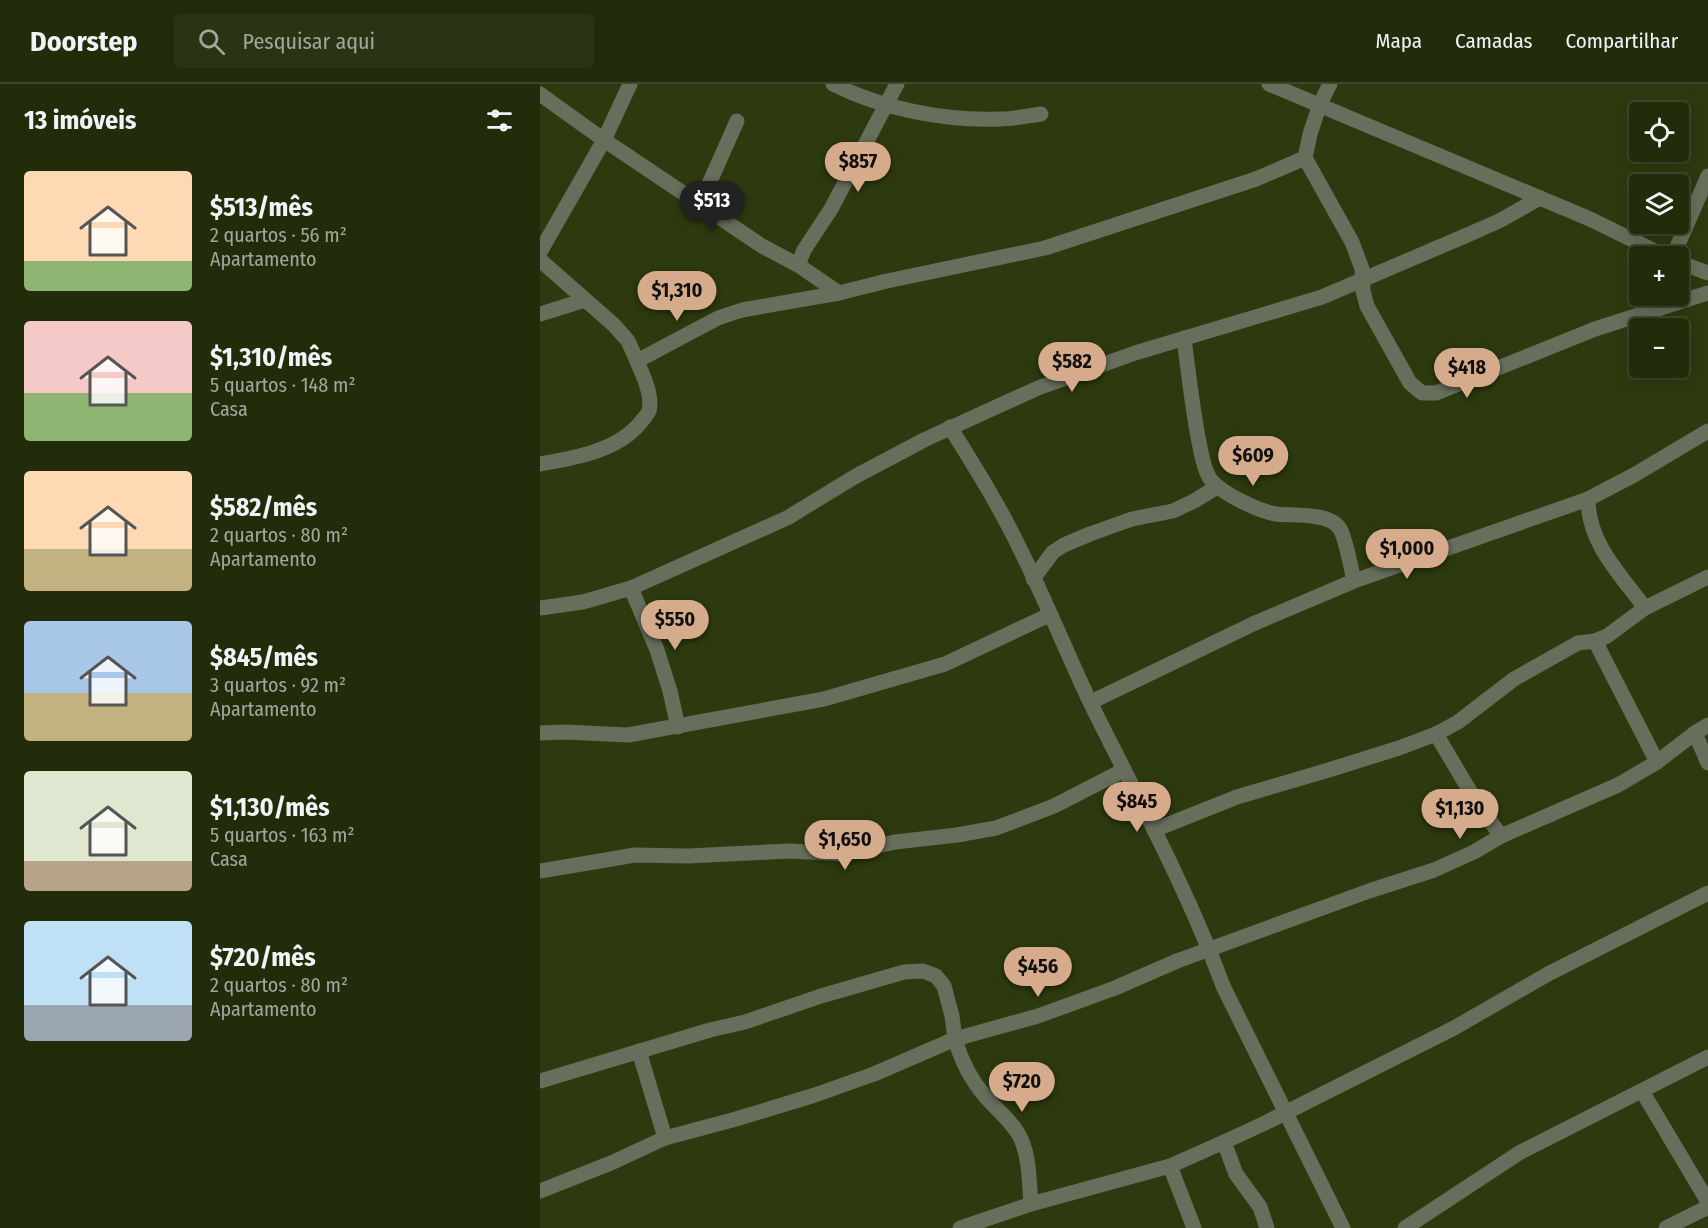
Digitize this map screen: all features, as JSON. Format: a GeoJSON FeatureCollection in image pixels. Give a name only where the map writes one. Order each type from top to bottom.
{"type":"FeatureCollection","features":[{"type":"Feature","properties":{"kind":"street"},"geometry":{"type":"LineString","coordinates":[[540,252],[604,140],[630,84]]}},
{"type":"Feature","properties":{"kind":"street"},"geometry":{"type":"LineString","coordinates":[[833,84],[886,105],[964,119],[1002,119],[1041,114]]}},
{"type":"Feature","properties":{"kind":"street"},"geometry":{"type":"LineString","coordinates":[[798,265],[804,250],[831,209],[897,84]]}},
{"type":"Feature","properties":{"kind":"street"},"geometry":{"type":"LineString","coordinates":[[1269,84],[1590,219],[1645,246]]}},
{"type":"Feature","properties":{"kind":"street"},"geometry":{"type":"LineString","coordinates":[[1330,84],[1310,134],[1305,158],[1352,242],[1362,269],[1363,291],[1367,306],[1410,384],[1422,393],[1436,393],[1648,306]]}},
{"type":"Feature","properties":{"kind":"street"},"geometry":{"type":"LineString","coordinates":[[540,94],[762,246],[798,265],[840,293]]}},
{"type":"Feature","properties":{"kind":"street"},"geometry":{"type":"LineString","coordinates":[[700,204],[737,121]]}},
{"type":"Feature","properties":{"kind":"street"},"geometry":{"type":"LineString","coordinates":[[638,361],[718,318],[742,310],[840,293],[1045,248],[1256,179],[1305,158]]}},
{"type":"Feature","properties":{"kind":"street"},"geometry":{"type":"LineString","coordinates":[[1677,246],[1708,176]]}},
{"type":"Feature","properties":{"kind":"street"},"geometry":{"type":"LineString","coordinates":[[540,608],[583,602],[631,588],[787,518],[856,476],[951,427],[1038,388],[1135,353],[1322,297],[1491,225],[1540,198]]}},
{"type":"Feature","properties":{"kind":"street"},"geometry":{"type":"LineString","coordinates":[[540,260],[628,341],[648,389],[649,411],[636,427],[608,446],[576,458],[540,464]]}},
{"type":"Feature","properties":{"kind":"street"},"geometry":{"type":"LineString","coordinates":[[1689,266],[1708,273]]}},
{"type":"Feature","properties":{"kind":"street"},"geometry":{"type":"LineString","coordinates":[[1689,297],[1708,293]]}},
{"type":"Feature","properties":{"kind":"street"},"geometry":{"type":"LineString","coordinates":[[540,314],[585,300]]}},
{"type":"Feature","properties":{"kind":"street"},"geometry":{"type":"LineString","coordinates":[[1185,338],[1190,394],[1203,464],[1209,477],[1217,486],[1260,510],[1277,514],[1289,513],[1324,518],[1334,522],[1341,529],[1354,581]]}},
{"type":"Feature","properties":{"kind":"street"},"geometry":{"type":"LineString","coordinates":[[951,427],[1020,549],[1210,949],[1223,986],[1343,1228]]}},
{"type":"Feature","properties":{"kind":"street"},"geometry":{"type":"LineString","coordinates":[[1091,702],[1255,623],[1354,581],[1588,499],[1708,431]]}},
{"type":"Feature","properties":{"kind":"street"},"geometry":{"type":"LineString","coordinates":[[1033,579],[1053,552],[1064,545],[1132,519],[1173,511],[1217,486]]}},
{"type":"Feature","properties":{"kind":"street"},"geometry":{"type":"LineString","coordinates":[[1588,499],[1588,517],[1594,535],[1645,608]]}},
{"type":"Feature","properties":{"kind":"street"},"geometry":{"type":"LineString","coordinates":[[1154,830],[1237,797],[1354,762],[1436,734],[1465,717],[1514,678],[1578,643],[1607,636],[1645,608],[1708,577]]}},
{"type":"Feature","properties":{"kind":"street"},"geometry":{"type":"LineString","coordinates":[[631,588],[657,650],[678,727]]}},
{"type":"Feature","properties":{"kind":"street"},"geometry":{"type":"LineString","coordinates":[[540,733],[628,735],[824,699],[945,664],[1050,615]]}},
{"type":"Feature","properties":{"kind":"street"},"geometry":{"type":"LineString","coordinates":[[1595,640],[1657,762]]}},
{"type":"Feature","properties":{"kind":"street"},"geometry":{"type":"LineString","coordinates":[[540,1191],[611,1163],[665,1138],[815,1095],[874,1074],[955,1038],[1038,1016],[1115,988],[1210,949],[1369,891],[1434,870],[1474,852],[1501,836],[1618,785],[1657,762],[1701,729],[1708,763]]}},
{"type":"Feature","properties":{"kind":"street"},"geometry":{"type":"LineString","coordinates":[[1436,734],[1477,803],[1501,836]]}},
{"type":"Feature","properties":{"kind":"street"},"geometry":{"type":"LineString","coordinates":[[540,872],[635,855],[688,856],[790,851],[843,854],[895,842],[957,835],[996,828],[1054,806],[1124,770]]}},
{"type":"Feature","properties":{"kind":"street"},"geometry":{"type":"LineString","coordinates":[[960,1228],[1031,1204],[1170,1166],[1224,1142],[1454,1028],[1548,974],[1708,893]]}},
{"type":"Feature","properties":{"kind":"street"},"geometry":{"type":"LineString","coordinates":[[540,1081],[745,1022],[861,984],[904,972],[923,971],[936,976],[944,986],[955,1038],[964,1066],[982,1094],[1018,1133],[1022,1141],[1026,1154],[1031,1204]]}},
{"type":"Feature","properties":{"kind":"street"},"geometry":{"type":"LineString","coordinates":[[639,1051],[665,1138]]}},
{"type":"Feature","properties":{"kind":"street"},"geometry":{"type":"LineString","coordinates":[[1405,1228],[1519,1153],[1708,1057]]}},
{"type":"Feature","properties":{"kind":"street"},"geometry":{"type":"LineString","coordinates":[[1642,1091],[1708,1202]]}},
{"type":"Feature","properties":{"kind":"street"},"geometry":{"type":"LineString","coordinates":[[1224,1142],[1236,1174],[1260,1207],[1267,1228]]}},
{"type":"Feature","properties":{"kind":"street"},"geometry":{"type":"LineString","coordinates":[[1170,1166],[1194,1228]]}},
{"type":"Feature","properties":{"kind":"street"},"geometry":{"type":"LineString","coordinates":[[1666,1228],[1708,1207]]}}]}
